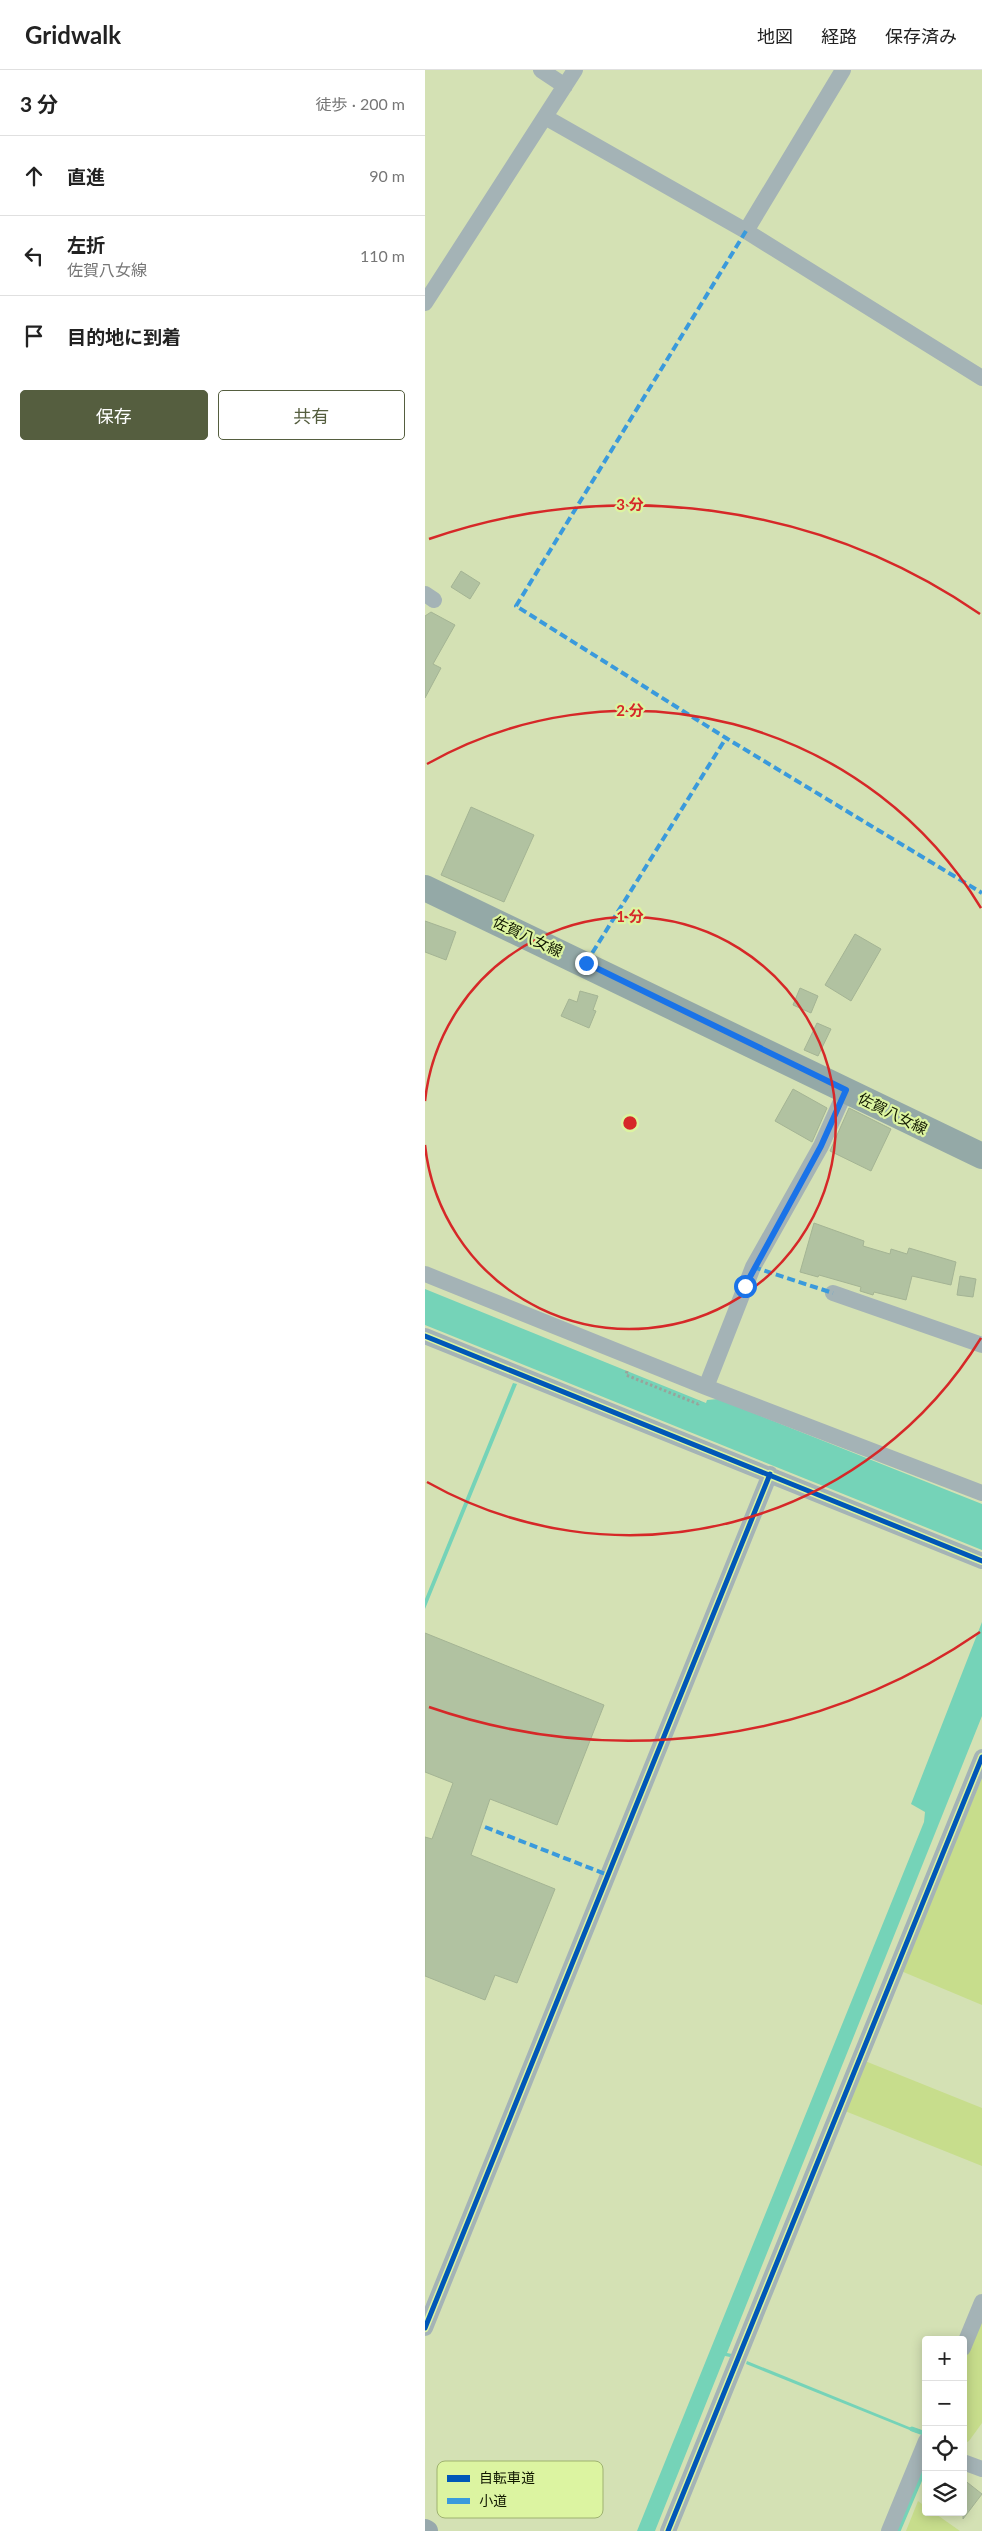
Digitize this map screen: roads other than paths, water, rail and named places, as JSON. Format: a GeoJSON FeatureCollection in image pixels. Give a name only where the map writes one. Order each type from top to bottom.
{"type":"FeatureCollection","features":[{"type":"Feature","properties":{"kind":"main road","name":"佐賀八女線"},"geometry":{"type":"LineString","coordinates":[[425,888],[982,1156]]}},
{"type":"Feature","properties":{"kind":"street"},"geometry":{"type":"LineString","coordinates":[[541,70],[565,86]]}},
{"type":"Feature","properties":{"kind":"street"},"geometry":{"type":"LineString","coordinates":[[425,304],[575,70]]}},
{"type":"Feature","properties":{"kind":"street"},"geometry":{"type":"LineString","coordinates":[[746,231],[843,70]]}},
{"type":"Feature","properties":{"kind":"street"},"geometry":{"type":"LineString","coordinates":[[545,117],[746,231],[982,378]]}},
{"type":"Feature","properties":{"kind":"street"},"geometry":{"type":"LineString","coordinates":[[706,1387],[753,1267],[821,1146],[846,1090]]}},
{"type":"Feature","properties":{"kind":"street"},"geometry":{"type":"LineString","coordinates":[[425,1274],[706,1387],[982,1493]]}},
{"type":"Feature","properties":{"kind":"street"},"geometry":{"type":"LineString","coordinates":[[833,1293],[982,1346]]}},
{"type":"Feature","properties":{"kind":"street"},"geometry":{"type":"LineString","coordinates":[[425,1336],[982,1560]]}},
{"type":"Feature","properties":{"kind":"street"},"geometry":{"type":"LineString","coordinates":[[427,2320],[770,1474]]}},
{"type":"Feature","properties":{"kind":"street"},"geometry":{"type":"LineString","coordinates":[[669,2531],[982,1757]]}},
{"type":"Feature","properties":{"kind":"street"},"geometry":{"type":"LineString","coordinates":[[967,2338],[982,2302]]}},
{"type":"Feature","properties":{"kind":"street"},"geometry":{"type":"LineString","coordinates":[[889,2531],[922,2452]]}},
{"type":"Feature","properties":{"kind":"street"},"geometry":{"type":"LineString","coordinates":[[967,2463],[982,2469]]}},
{"type":"Feature","properties":{"kind":"water"},"geometry":{"type":"Polygon","coordinates":[[[425,1289],[706,1403],[707,1400],[718,1399],[982,1504],[982,1550],[425,1325],[425,1289]]]}},
{"type":"Feature","properties":{"kind":"water"},"geometry":{"type":"Polygon","coordinates":[[[513,1383],[517,1384],[425,1609],[425,1599],[513,1383]]]}},
{"type":"Feature","properties":{"kind":"water"},"geometry":{"type":"Polygon","coordinates":[[[982,1622],[982,1716],[727,2353],[732,2354],[730,2357],[725,2356],[655,2531],[637,2531],[924,1822],[925,1812],[911,1804],[982,1622]]]}},
{"type":"Feature","properties":{"kind":"water"},"geometry":{"type":"Polygon","coordinates":[[[747,2361],[919,2431],[917,2433],[746,2364],[747,2361]]]}},
{"type":"Feature","properties":{"kind":"waterway"},"geometry":{"type":"LineString","coordinates":[[912,2429],[922,2433]]}},
{"type":"Feature","properties":{"kind":"waterway"},"geometry":{"type":"LineString","coordinates":[[898,2531],[923,2471]]}}]}
